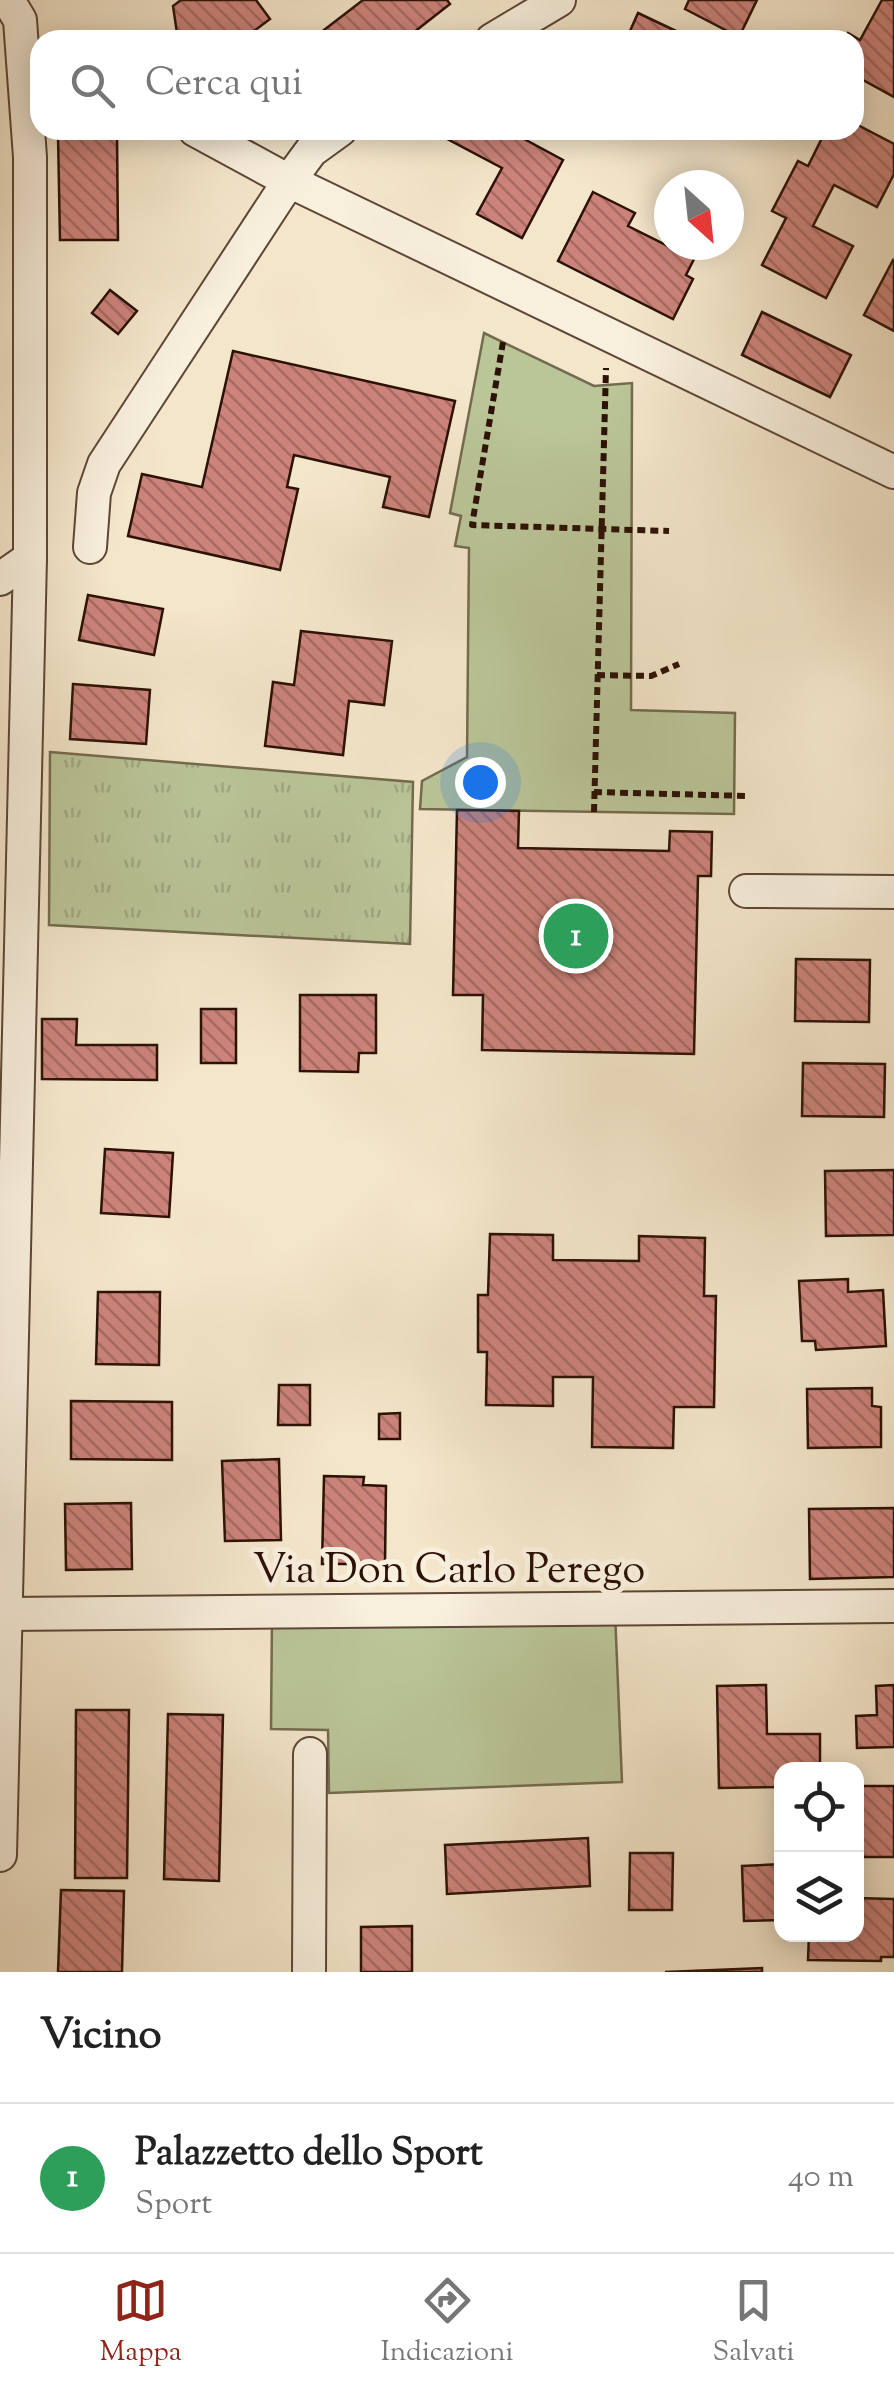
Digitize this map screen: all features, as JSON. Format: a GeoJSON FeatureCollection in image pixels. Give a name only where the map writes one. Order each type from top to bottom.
{"type":"FeatureCollection","features":[{"type":"Feature","properties":{"kind":"street"},"geometry":{"type":"LineString","coordinates":[[509,30],[559,0]]}},
{"type":"Feature","properties":{"kind":"street"},"geometry":{"type":"LineString","coordinates":[[14,10],[39,30]]}},
{"type":"Feature","properties":{"kind":"street"},"geometry":{"type":"LineString","coordinates":[[0,1855],[6,1614],[14,618],[30,558],[30,157],[14,10]]}},
{"type":"Feature","properties":{"kind":"street"},"geometry":{"type":"LineString","coordinates":[[213,140],[288,181],[894,472]]}},
{"type":"Feature","properties":{"kind":"street"},"geometry":{"type":"LineString","coordinates":[[90,547],[94,493],[104,464],[288,181],[311,151],[326,140]]}},
{"type":"Feature","properties":{"kind":"street"},"geometry":{"type":"LineString","coordinates":[[0,579],[30,558]]}},
{"type":"Feature","properties":{"kind":"street"},"geometry":{"type":"LineString","coordinates":[[746,891],[894,892]]}},
{"type":"Feature","properties":{"kind":"street","name":"Via Don Carlo Perego"},"geometry":{"type":"LineString","coordinates":[[6,1614],[894,1606]]}},
{"type":"Feature","properties":{"kind":"street"},"geometry":{"type":"LineString","coordinates":[[309,1972],[310,1754]]}},
{"type":"Feature","properties":{"kind":"path"},"geometry":{"type":"LineString","coordinates":[[594,812],[607,355],[616,338]]}},
{"type":"Feature","properties":{"kind":"path"},"geometry":{"type":"LineString","coordinates":[[503,342],[472,525],[670,531]]}},
{"type":"Feature","properties":{"kind":"path"},"geometry":{"type":"LineString","coordinates":[[598,676],[651,676],[678,664]]}},
{"type":"Feature","properties":{"kind":"path"},"geometry":{"type":"LineString","coordinates":[[594,792],[748,796]]}},
{"type":"Feature","properties":{"kind":"green space"},"geometry":{"type":"Polygon","coordinates":[[[484,333],[594,386],[632,383],[631,710],[735,713],[734,814],[420,809],[422,781],[467,757],[469,548],[455,546],[461,516],[450,513],[484,333]]]}},
{"type":"Feature","properties":{"kind":"green space"},"geometry":{"type":"Polygon","coordinates":[[[50,752],[413,782],[410,944],[49,925],[50,752]]]}},
{"type":"Feature","properties":{"kind":"green space"},"geometry":{"type":"Polygon","coordinates":[[[615,1612],[622,1782],[329,1793],[328,1730],[271,1729],[272,1617],[615,1612]]]}},
{"type":"Feature","properties":{"kind":"building"},"geometry":{"type":"Polygon","coordinates":[[[181,0],[256,0],[270,19],[255,30],[177,30],[173,6],[181,0]]]}},
{"type":"Feature","properties":{"kind":"building"},"geometry":{"type":"Polygon","coordinates":[[[363,0],[447,0],[450,4],[417,30],[324,30],[363,0]]]}},
{"type":"Feature","properties":{"kind":"building"},"geometry":{"type":"Polygon","coordinates":[[[689,0],[757,0],[742,30],[726,30],[685,9],[689,0]]]}},
{"type":"Feature","properties":{"kind":"building"},"geometry":{"type":"Polygon","coordinates":[[[882,0],[894,0],[894,97],[864,80],[864,33],[882,0]]]}},
{"type":"Feature","properties":{"kind":"building"},"geometry":{"type":"Polygon","coordinates":[[[638,13],[674,30],[630,30],[638,13]]]}},
{"type":"Feature","properties":{"kind":"building"},"geometry":{"type":"Polygon","coordinates":[[[864,128],[894,144],[894,174],[877,207],[834,185],[813,226],[853,246],[826,298],[762,265],[786,218],[772,211],[798,161],[808,166],[821,140],[864,140],[864,128]]]}},
{"type":"Feature","properties":{"kind":"building"},"geometry":{"type":"Polygon","coordinates":[[[58,140],[117,140],[118,240],[60,240],[58,140]]]}},
{"type":"Feature","properties":{"kind":"building"},"geometry":{"type":"Polygon","coordinates":[[[449,140],[526,140],[563,160],[522,238],[477,214],[502,168],[449,140]]]}},
{"type":"Feature","properties":{"kind":"building"},"geometry":{"type":"Polygon","coordinates":[[[593,192],[635,213],[628,226],[654,239],[654,260],[694,260],[686,275],[693,279],[673,319],[558,261],[593,192]]]}},
{"type":"Feature","properties":{"kind":"building"},"geometry":{"type":"Polygon","coordinates":[[[894,261],[894,331],[864,315],[894,261]]]}},
{"type":"Feature","properties":{"kind":"building"},"geometry":{"type":"Polygon","coordinates":[[[110,290],[137,311],[118,334],[92,313],[110,290]]]}},
{"type":"Feature","properties":{"kind":"building"},"geometry":{"type":"Polygon","coordinates":[[[762,312],[851,355],[830,397],[742,355],[762,312]]]}},
{"type":"Feature","properties":{"kind":"building"},"geometry":{"type":"Polygon","coordinates":[[[233,351],[455,401],[429,517],[383,507],[390,477],[294,455],[287,487],[298,489],[280,570],[128,536],[142,474],[202,487],[233,351]]]}},
{"type":"Feature","properties":{"kind":"building"},"geometry":{"type":"Polygon","coordinates":[[[88,595],[163,609],[154,655],[79,640],[88,595]]]}},
{"type":"Feature","properties":{"kind":"building"},"geometry":{"type":"Polygon","coordinates":[[[301,631],[392,641],[384,705],[349,701],[343,755],[265,746],[273,682],[294,685],[301,631]]]}},
{"type":"Feature","properties":{"kind":"building"},"geometry":{"type":"Polygon","coordinates":[[[73,684],[150,690],[146,744],[70,739],[73,684]]]}},
{"type":"Feature","properties":{"kind":"building"},"geometry":{"type":"Polygon","coordinates":[[[457,810],[519,811],[518,848],[669,851],[670,831],[712,832],[711,876],[698,876],[694,1054],[482,1050],[483,995],[453,995],[457,810]]]}},
{"type":"Feature","properties":{"kind":"building"},"geometry":{"type":"Polygon","coordinates":[[[796,959],[870,960],[869,1022],[795,1021],[796,959]]]}},
{"type":"Feature","properties":{"kind":"building"},"geometry":{"type":"Polygon","coordinates":[[[300,995],[376,995],[376,1053],[359,1053],[358,1072],[300,1071],[300,995]]]}},
{"type":"Feature","properties":{"kind":"building"},"geometry":{"type":"Polygon","coordinates":[[[201,1009],[236,1009],[236,1063],[201,1063],[201,1009]]]}},
{"type":"Feature","properties":{"kind":"building"},"geometry":{"type":"Polygon","coordinates":[[[42,1019],[77,1019],[76,1045],[157,1045],[157,1080],[42,1079],[42,1019]]]}},
{"type":"Feature","properties":{"kind":"building"},"geometry":{"type":"Polygon","coordinates":[[[803,1063],[885,1064],[884,1117],[802,1116],[803,1063]]]}},
{"type":"Feature","properties":{"kind":"building"},"geometry":{"type":"Polygon","coordinates":[[[105,1149],[173,1153],[169,1217],[101,1213],[105,1149]]]}},
{"type":"Feature","properties":{"kind":"building"},"geometry":{"type":"Polygon","coordinates":[[[894,1170],[894,1235],[826,1236],[825,1171],[894,1170]]]}},
{"type":"Feature","properties":{"kind":"building"},"geometry":{"type":"Polygon","coordinates":[[[490,1234],[553,1235],[553,1260],[639,1261],[639,1236],[705,1238],[704,1296],[716,1296],[714,1407],[674,1407],[673,1448],[592,1447],[593,1377],[553,1377],[553,1406],[486,1405],[487,1352],[478,1352],[478,1295],[488,1295],[490,1234]]]}},
{"type":"Feature","properties":{"kind":"building"},"geometry":{"type":"Polygon","coordinates":[[[848,1279],[848,1292],[883,1290],[886,1346],[816,1350],[815,1341],[802,1341],[799,1281],[848,1279]]]}},
{"type":"Feature","properties":{"kind":"building"},"geometry":{"type":"Polygon","coordinates":[[[98,1292],[160,1292],[159,1365],[96,1364],[98,1292]]]}},
{"type":"Feature","properties":{"kind":"building"},"geometry":{"type":"Polygon","coordinates":[[[279,1385],[310,1385],[310,1425],[278,1425],[279,1385]]]}},
{"type":"Feature","properties":{"kind":"building"},"geometry":{"type":"Polygon","coordinates":[[[872,1388],[872,1406],[881,1407],[881,1447],[808,1448],[807,1389],[872,1388]]]}},
{"type":"Feature","properties":{"kind":"building"},"geometry":{"type":"Polygon","coordinates":[[[71,1401],[172,1402],[172,1460],[71,1459],[71,1401]]]}},
{"type":"Feature","properties":{"kind":"building"},"geometry":{"type":"Polygon","coordinates":[[[400,1413],[400,1439],[379,1439],[379,1414],[400,1413]]]}},
{"type":"Feature","properties":{"kind":"building"},"geometry":{"type":"Polygon","coordinates":[[[279,1459],[281,1540],[225,1541],[222,1461],[279,1459]]]}},
{"type":"Feature","properties":{"kind":"building"},"geometry":{"type":"Polygon","coordinates":[[[324,1476],[364,1477],[363,1485],[386,1486],[385,1564],[322,1564],[324,1476]]]}},
{"type":"Feature","properties":{"kind":"building"},"geometry":{"type":"Polygon","coordinates":[[[131,1503],[132,1569],[66,1570],[65,1504],[131,1503]]]}},
{"type":"Feature","properties":{"kind":"building"},"geometry":{"type":"Polygon","coordinates":[[[894,1508],[894,1577],[810,1579],[809,1509],[894,1508]]]}},
{"type":"Feature","properties":{"kind":"building"},"geometry":{"type":"Polygon","coordinates":[[[766,1685],[767,1734],[820,1734],[820,1762],[774,1762],[774,1787],[719,1788],[717,1686],[766,1685]]]}},
{"type":"Feature","properties":{"kind":"building"},"geometry":{"type":"Polygon","coordinates":[[[894,1685],[894,1747],[857,1748],[856,1716],[877,1715],[876,1686],[894,1685]]]}},
{"type":"Feature","properties":{"kind":"building"},"geometry":{"type":"Polygon","coordinates":[[[76,1710],[129,1710],[127,1878],[75,1878],[76,1710]]]}},
{"type":"Feature","properties":{"kind":"building"},"geometry":{"type":"Polygon","coordinates":[[[168,1714],[223,1715],[219,1881],[164,1879],[168,1714]]]}},
{"type":"Feature","properties":{"kind":"building"},"geometry":{"type":"Polygon","coordinates":[[[864,1786],[894,1786],[894,1857],[864,1857],[864,1786]]]}},
{"type":"Feature","properties":{"kind":"building"},"geometry":{"type":"Polygon","coordinates":[[[588,1838],[590,1886],[447,1894],[445,1845],[588,1838]]]}},
{"type":"Feature","properties":{"kind":"building"},"geometry":{"type":"Polygon","coordinates":[[[630,1853],[673,1853],[672,1910],[629,1910],[630,1853]]]}},
{"type":"Feature","properties":{"kind":"building"},"geometry":{"type":"Polygon","coordinates":[[[774,1864],[774,1920],[744,1921],[742,1866],[774,1864]]]}},
{"type":"Feature","properties":{"kind":"building"},"geometry":{"type":"Polygon","coordinates":[[[61,1890],[124,1891],[122,1972],[58,1972],[61,1890]]]}},
{"type":"Feature","properties":{"kind":"building"},"geometry":{"type":"Polygon","coordinates":[[[864,1898],[894,1899],[894,1957],[881,1957],[881,1961],[808,1960],[809,1942],[864,1942],[864,1898]]]}},
{"type":"Feature","properties":{"kind":"building"},"geometry":{"type":"Polygon","coordinates":[[[412,1926],[412,1972],[361,1972],[361,1927],[412,1926]]]}},
{"type":"Feature","properties":{"kind":"building"},"geometry":{"type":"Polygon","coordinates":[[[762,1968],[762,1972],[665,1972],[762,1968]]]}},
{"type":"Feature","properties":{"kind":"place","name":"Palazzetto dello Sport"},"geometry":{"type":"Point","coordinates":[576,936]}}]}
